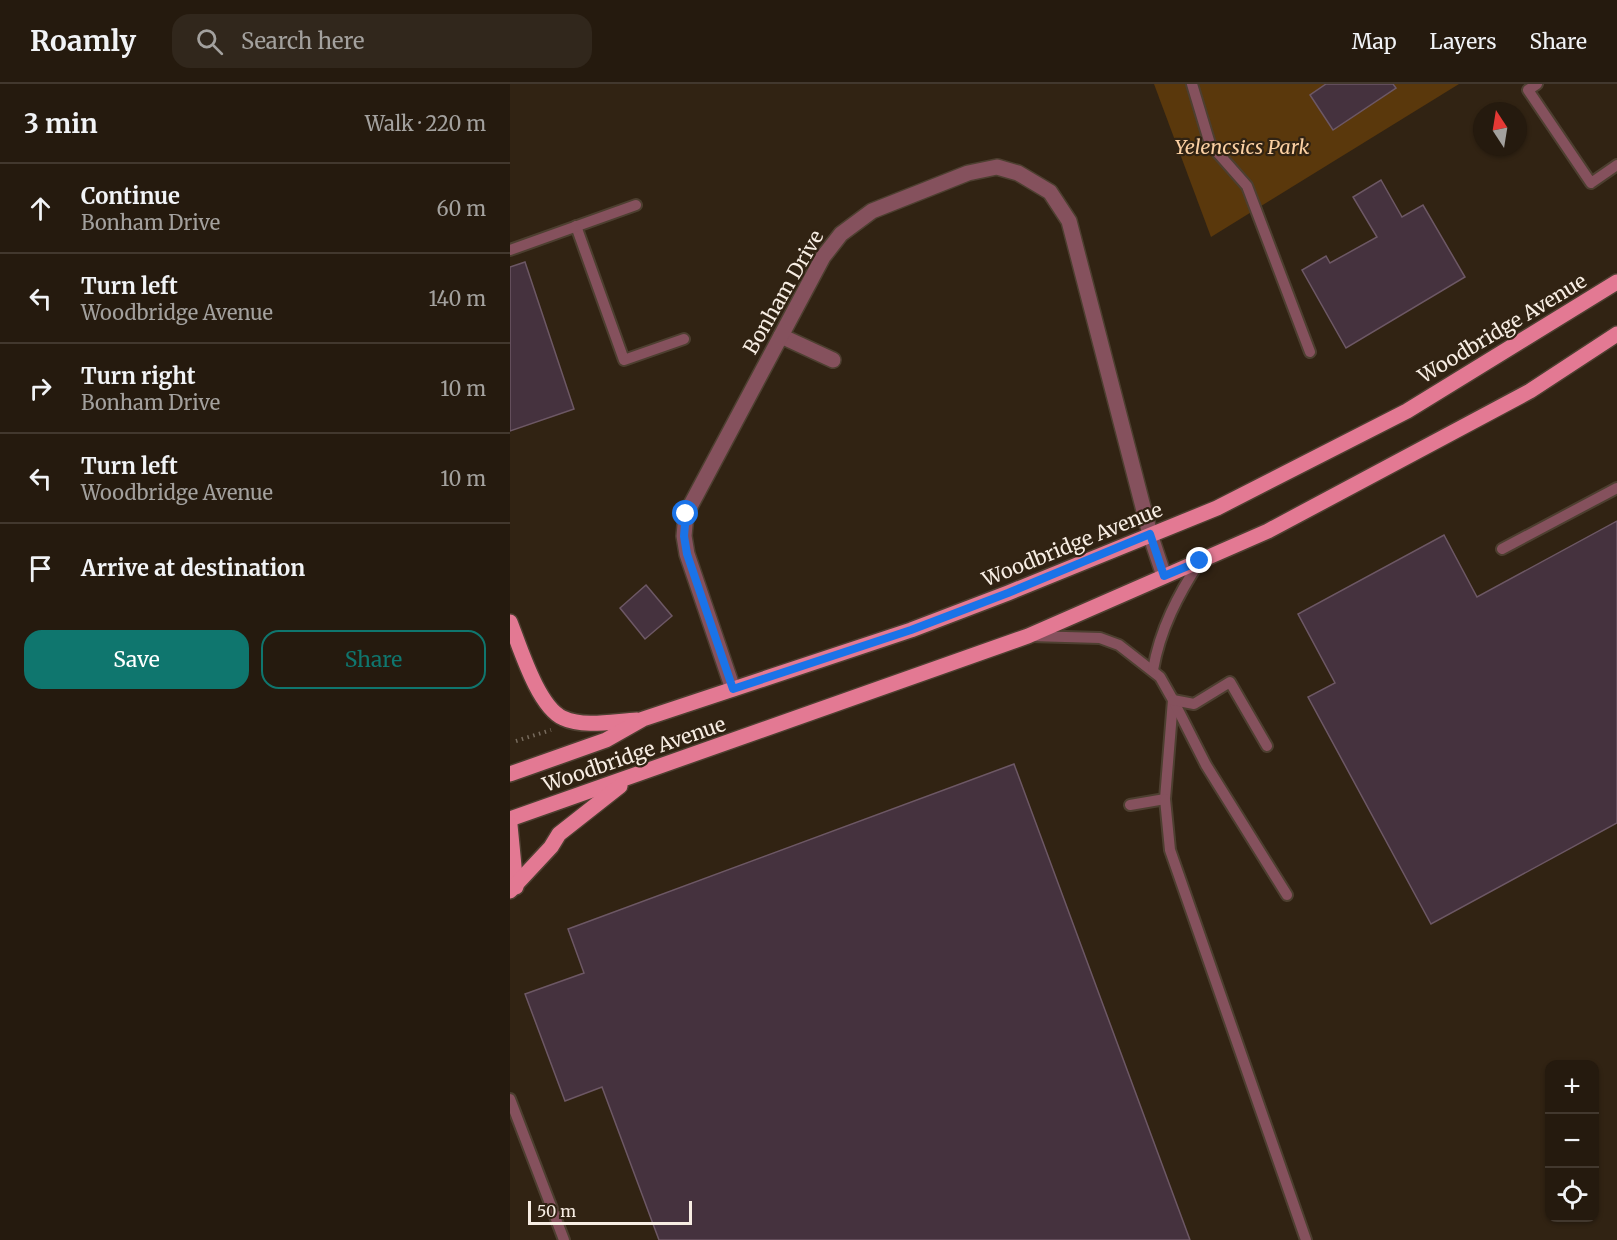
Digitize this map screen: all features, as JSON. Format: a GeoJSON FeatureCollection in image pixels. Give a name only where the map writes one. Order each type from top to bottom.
{"type":"FeatureCollection","features":[{"type":"Feature","properties":{"kind":"main road","name":"Woodbridge Avenue"},"geometry":{"type":"LineString","coordinates":[[510,774],[606,740],[643,719],[987,601],[1216,508],[1407,411],[1617,282]]}},
{"type":"Feature","properties":{"kind":"main road","name":"Woodbridge Avenue"},"geometry":{"type":"LineString","coordinates":[[510,819],[1028,636],[1200,561],[1268,531],[1530,391],[1617,334]]}},
{"type":"Feature","properties":{"kind":"main road"},"geometry":{"type":"LineString","coordinates":[[510,622],[538,689],[549,707],[563,719],[591,723],[643,719]]}},
{"type":"Feature","properties":{"kind":"main road"},"geometry":{"type":"LineString","coordinates":[[513,889],[559,834],[635,776]]}},
{"type":"Feature","properties":{"kind":"main road"},"geometry":{"type":"LineString","coordinates":[[510,825],[513,889]]}},
{"type":"Feature","properties":{"kind":"street","name":"Bonham Drive"},"geometry":{"type":"LineString","coordinates":[[733,689],[687,554],[684,536],[686,514],[823,257],[841,234],[872,211],[968,173],[997,167],[1018,173],[1050,192],[1069,221],[1150,534],[1164,576]]}},
{"type":"Feature","properties":{"kind":"street"},"geometry":{"type":"LineString","coordinates":[[781,336],[833,360]]}},
{"type":"Feature","properties":{"kind":"lane"},"geometry":{"type":"LineString","coordinates":[[1192,84],[1210,144],[1247,186],[1310,352]]}},
{"type":"Feature","properties":{"kind":"lane"},"geometry":{"type":"LineString","coordinates":[[1537,84],[1528,90],[1591,183],[1617,165]]}},
{"type":"Feature","properties":{"kind":"lane"},"geometry":{"type":"LineString","coordinates":[[510,250],[636,205]]}},
{"type":"Feature","properties":{"kind":"lane"},"geometry":{"type":"LineString","coordinates":[[576,226],[624,360],[684,339]]}},
{"type":"Feature","properties":{"kind":"lane"},"geometry":{"type":"LineString","coordinates":[[1502,549],[1617,488]]}},
{"type":"Feature","properties":{"kind":"lane"},"geometry":{"type":"LineString","coordinates":[[1153,670],[1164,628],[1182,590],[1200,561]]}},
{"type":"Feature","properties":{"kind":"lane"},"geometry":{"type":"LineString","coordinates":[[1028,636],[1100,638],[1119,645],[1153,670],[1173,700],[1206,765],[1287,895]]}},
{"type":"Feature","properties":{"kind":"lane"},"geometry":{"type":"LineString","coordinates":[[1173,700],[1194,704],[1230,682],[1267,746]]}},
{"type":"Feature","properties":{"kind":"lane"},"geometry":{"type":"LineString","coordinates":[[1173,700],[1165,799],[1170,850],[1306,1240]]}},
{"type":"Feature","properties":{"kind":"lane"},"geometry":{"type":"LineString","coordinates":[[1130,805],[1165,799]]}},
{"type":"Feature","properties":{"kind":"lane"},"geometry":{"type":"LineString","coordinates":[[510,1099],[564,1240]]}},
{"type":"Feature","properties":{"kind":"path"},"geometry":{"type":"LineString","coordinates":[[516,741],[551,730]]}},
{"type":"Feature","properties":{"kind":"green space","name":"Yelencsics Park"},"geometry":{"type":"Polygon","coordinates":[[[1154,84],[1459,84],[1211,237],[1154,84]]]}},
{"type":"Feature","properties":{"kind":"building"},"geometry":{"type":"Polygon","coordinates":[[[1326,84],[1393,84],[1396,88],[1333,130],[1310,95],[1326,84]]]}},
{"type":"Feature","properties":{"kind":"building"},"geometry":{"type":"Polygon","coordinates":[[[1381,180],[1402,217],[1423,205],[1465,277],[1346,348],[1302,270],[1326,256],[1330,263],[1377,237],[1353,197],[1381,180]]]}},
{"type":"Feature","properties":{"kind":"building"},"geometry":{"type":"Polygon","coordinates":[[[525,262],[574,409],[510,431],[510,267],[525,262]]]}},
{"type":"Feature","properties":{"kind":"building"},"geometry":{"type":"Polygon","coordinates":[[[1617,521],[1617,823],[1431,924],[1308,697],[1335,683],[1298,614],[1444,535],[1477,597],[1617,521]]]}},
{"type":"Feature","properties":{"kind":"building"},"geometry":{"type":"Polygon","coordinates":[[[646,585],[672,616],[645,639],[620,608],[646,585]]]}},
{"type":"Feature","properties":{"kind":"building"},"geometry":{"type":"Polygon","coordinates":[[[1014,764],[1190,1240],[659,1240],[602,1087],[565,1101],[525,994],[584,973],[568,929],[1014,764]]]}},
{"type":"Feature","properties":{"kind":"route"},"geometry":{"type":"LineString","coordinates":[[686,514],[684,536],[687,554],[733,689],[911,630],[1008,593],[1150,534],[1164,576],[1200,561]]}}]}
